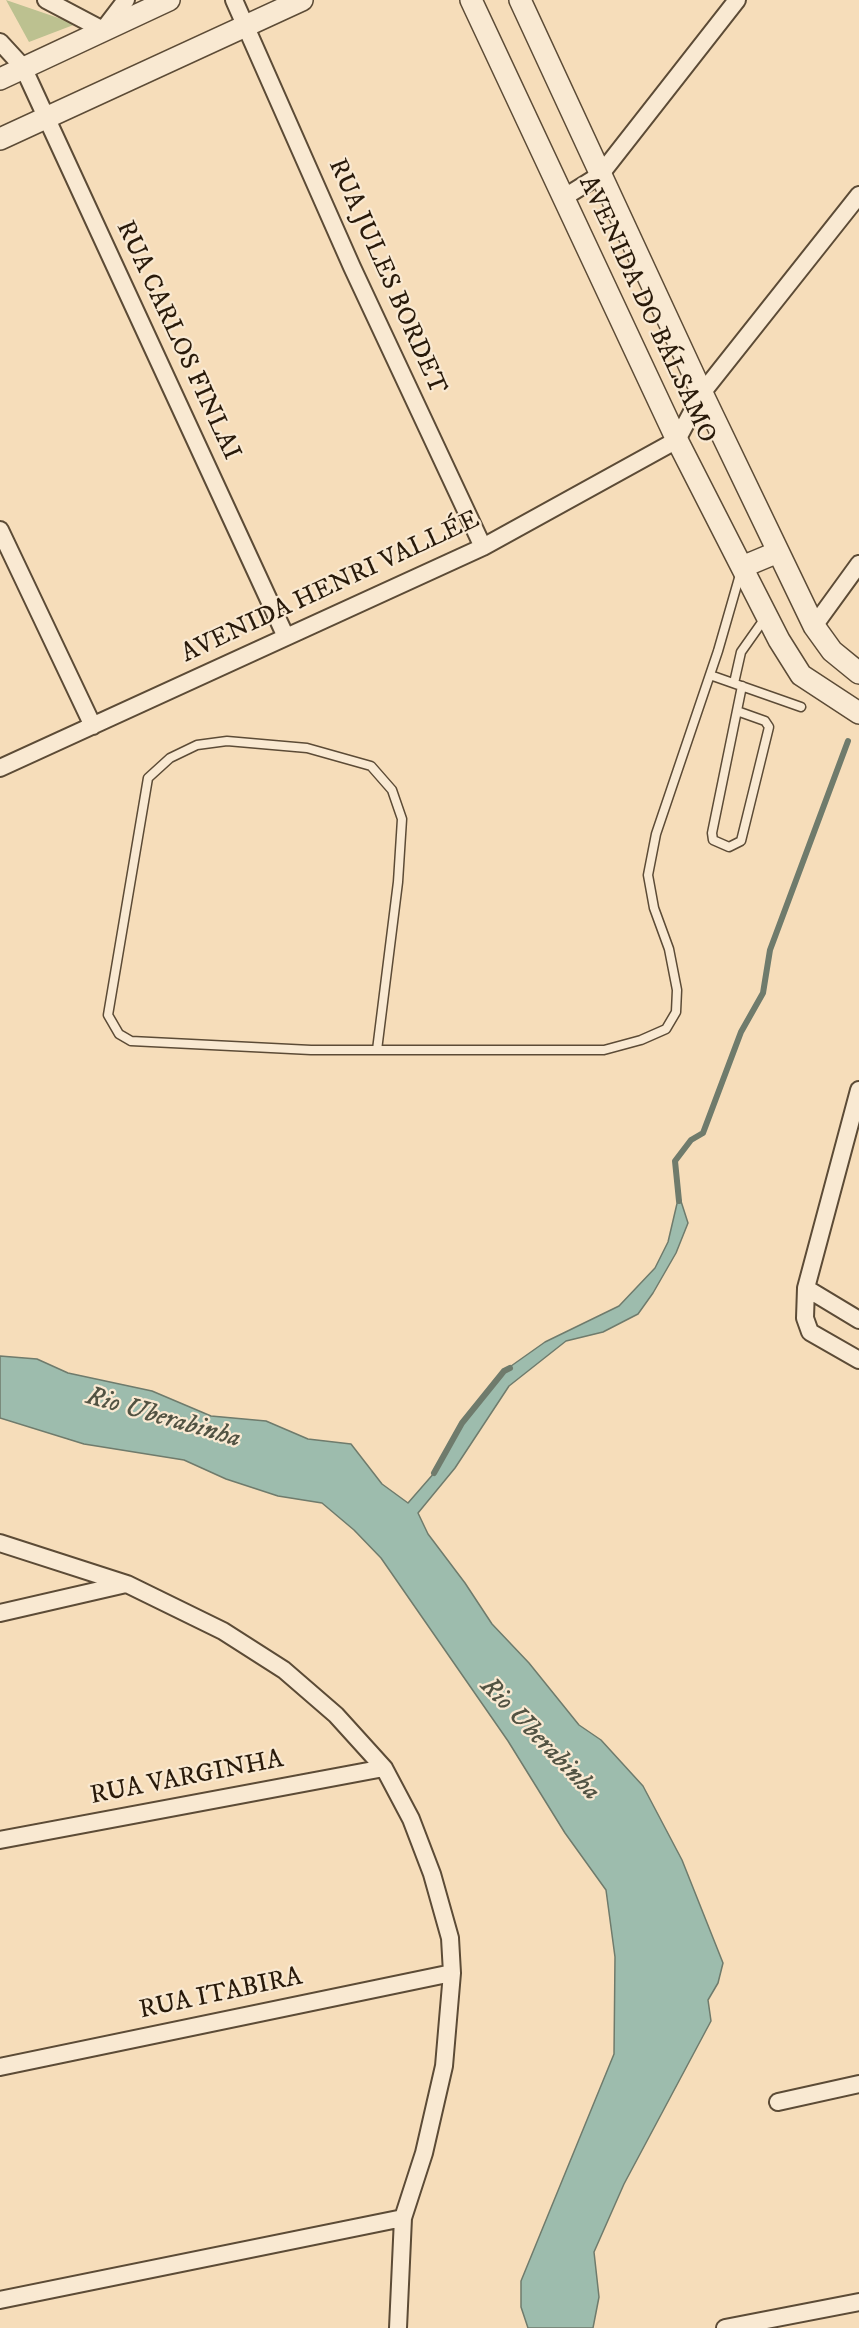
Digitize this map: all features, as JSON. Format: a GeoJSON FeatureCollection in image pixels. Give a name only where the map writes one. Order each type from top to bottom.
{"type":"FeatureCollection","features":[{"type":"Feature","properties":{"kind":"street"},"geometry":{"type":"LineString","coordinates":[[46,0],[103,30]]}},
{"type":"Feature","properties":{"kind":"street"},"geometry":{"type":"LineString","coordinates":[[103,30],[126,0]]}},
{"type":"Feature","properties":{"kind":"street"},"geometry":{"type":"LineString","coordinates":[[0,79],[169,0]]}},
{"type":"Feature","properties":{"kind":"street","name":"RUA JULES BORDET"},"geometry":{"type":"LineString","coordinates":[[234,0],[352,267],[483,547]]}},
{"type":"Feature","properties":{"kind":"street"},"geometry":{"type":"LineString","coordinates":[[0,139],[302,0]]}},
{"type":"Feature","properties":{"kind":"street","name":"AVENIDA DO BÁLSAMO"},"geometry":{"type":"LineString","coordinates":[[471,0],[677,440],[766,616],[801,675],[856,712]]}},
{"type":"Feature","properties":{"kind":"street","name":"AVENIDA DO BÁLSAMO"},"geometry":{"type":"LineString","coordinates":[[520,0],[813,626],[832,651],[859,673]]}},
{"type":"Feature","properties":{"kind":"street"},"geometry":{"type":"LineString","coordinates":[[563,198],[600,175],[737,0]]}},
{"type":"Feature","properties":{"kind":"street","name":"RUA CARLOS FINLAI"},"geometry":{"type":"LineString","coordinates":[[0,42],[23,67],[286,637]]}},
{"type":"Feature","properties":{"kind":"street"},"geometry":{"type":"LineString","coordinates":[[677,440],[702,393],[859,195]]}},
{"type":"Feature","properties":{"kind":"street","name":"AVENIDA HENRI VALLÉE"},"geometry":{"type":"LineString","coordinates":[[0,768],[483,547],[677,440]]}},
{"type":"Feature","properties":{"kind":"street"},"geometry":{"type":"LineString","coordinates":[[0,530],[93,726]]}},
{"type":"Feature","properties":{"kind":"street"},"geometry":{"type":"LineString","coordinates":[[742,567],[778,552]]}},
{"type":"Feature","properties":{"kind":"street"},"geometry":{"type":"LineString","coordinates":[[813,626],[859,564]]}},
{"type":"Feature","properties":{"kind":"street"},"geometry":{"type":"LineString","coordinates":[[859,1090],[806,1288],[805,1318],[810,1332],[859,1360]]}},
{"type":"Feature","properties":{"kind":"street"},"geometry":{"type":"LineString","coordinates":[[806,1288],[859,1320]]}},
{"type":"Feature","properties":{"kind":"street"},"geometry":{"type":"LineString","coordinates":[[0,1543],[127,1584],[223,1631],[284,1670],[336,1715],[384,1768],[411,1819],[432,1874],[450,1938],[452,1973],[444,2066],[424,2153],[403,2218],[398,2328]]}},
{"type":"Feature","properties":{"kind":"street"},"geometry":{"type":"LineString","coordinates":[[0,1613],[127,1584]]}},
{"type":"Feature","properties":{"kind":"street","name":"RUA VARGINHA"},"geometry":{"type":"LineString","coordinates":[[0,1840],[384,1768]]}},
{"type":"Feature","properties":{"kind":"street","name":"RUA ITABIRA"},"geometry":{"type":"LineString","coordinates":[[0,2067],[452,1973]]}},
{"type":"Feature","properties":{"kind":"street"},"geometry":{"type":"LineString","coordinates":[[778,2102],[859,2084]]}},
{"type":"Feature","properties":{"kind":"street"},"geometry":{"type":"LineString","coordinates":[[0,2300],[403,2218]]}},
{"type":"Feature","properties":{"kind":"street"},"geometry":{"type":"LineString","coordinates":[[725,2328],[859,2302]]}},
{"type":"Feature","properties":{"kind":"lane"},"geometry":{"type":"LineString","coordinates":[[377,1050],[398,882],[402,819],[392,790],[371,766],[307,748],[227,741],[197,745],[170,758],[148,778],[108,1015],[119,1034],[131,1041],[311,1050],[377,1050],[604,1050],[641,1040],[666,1029],[676,1012],[677,990],[669,949],[654,909],[648,875],[656,834],[710,675],[742,567]]}},
{"type":"Feature","properties":{"kind":"lane"},"geometry":{"type":"LineString","coordinates":[[737,711],[765,721],[769,727],[741,841],[729,847],[713,840],[712,833],[737,711],[741,652],[766,616]]}},
{"type":"Feature","properties":{"kind":"lane"},"geometry":{"type":"LineString","coordinates":[[710,675],[801,707]]}},
{"type":"Feature","properties":{"kind":"green space"},"geometry":{"type":"Polygon","coordinates":[[[6,0],[76,24],[29,42],[6,0]]]}},
{"type":"Feature","properties":{"kind":"water","name":"Rio Uberabinha"},"geometry":{"type":"Polygon","coordinates":[[[679,1195],[688,1223],[676,1253],[638,1314],[603,1332],[566,1341],[509,1386],[455,1468],[418,1513],[428,1534],[492,1624],[529,1663],[579,1725],[601,1740],[643,1786],[682,1860],[723,1963],[718,1983],[708,2000],[711,2021],[624,2184],[594,2252],[599,2297],[593,2328],[528,2328],[521,2307],[521,2281],[614,2054],[615,1957],[606,1890],[565,1833],[508,1741],[381,1558],[354,1530],[322,1503],[278,1496],[226,1479],[184,1460],[84,1444],[0,1418],[0,1356],[37,1359],[68,1373],[152,1391],[211,1416],[266,1421],[308,1439],[351,1444],[382,1484],[408,1503],[435,1472],[462,1423],[504,1371],[545,1342],[619,1306],[655,1268],[668,1242],[679,1195]]]}},
{"type":"Feature","properties":{"kind":"waterway"},"geometry":{"type":"LineString","coordinates":[[679,1201],[675,1161],[691,1140],[703,1133],[741,1032],[763,993],[770,950],[848,741]]}},
{"type":"Feature","properties":{"kind":"waterway"},"geometry":{"type":"LineString","coordinates":[[434,1473],[462,1423],[504,1371],[510,1368]]}}]}
